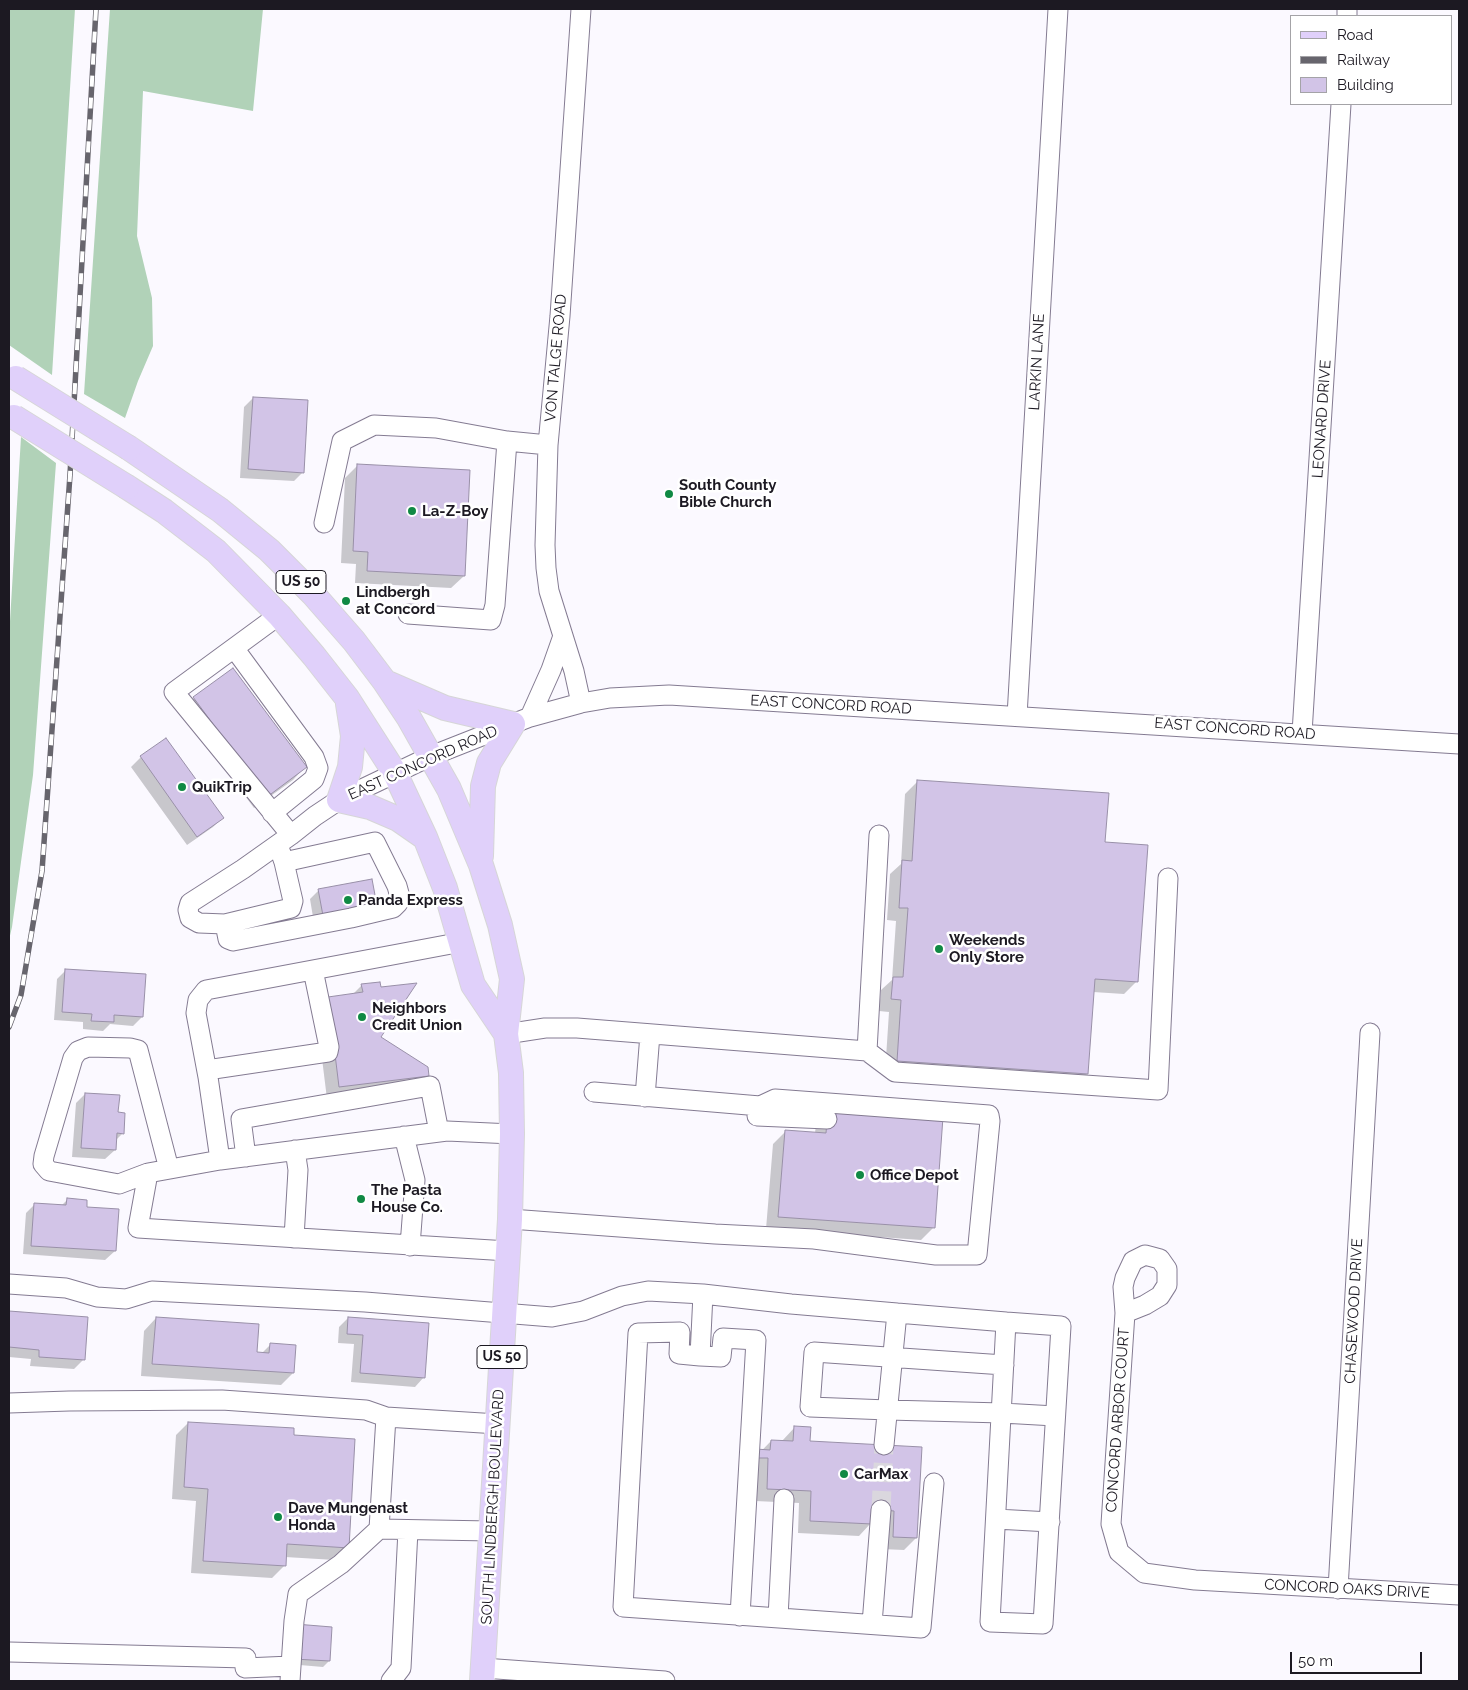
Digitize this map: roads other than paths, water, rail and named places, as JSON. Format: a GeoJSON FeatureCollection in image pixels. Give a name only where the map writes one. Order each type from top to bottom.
{"type":"FeatureCollection","features":[{"type":"Feature","properties":{"kind":"main road","name":"SOUTH LINDBERGH BOULEVARD"},"geometry":{"type":"LineString","coordinates":[[11,373],[129,448],[220,510],[269,550],[313,594],[354,641],[409,718],[449,789],[481,865],[500,925],[512,979],[506,1034],[511,1074],[510,1219],[482,1675]]}},
{"type":"Feature","properties":{"kind":"main road","name":"SOUTH LINDBERGH BOULEVARD"},"geometry":{"type":"LineString","coordinates":[[11,415],[164,511],[216,551],[279,615],[314,656],[347,698],[395,773],[425,837],[445,888],[474,985],[506,1034]]}},
{"type":"Feature","properties":{"kind":"main road"},"geometry":{"type":"LineString","coordinates":[[385,682],[445,708],[522,720],[489,763],[482,786],[481,865]]}},
{"type":"Feature","properties":{"kind":"main road"},"geometry":{"type":"LineString","coordinates":[[347,698],[353,736],[350,766],[339,800],[370,807],[398,819],[425,837]]}},
{"type":"Feature","properties":{"kind":"street","name":"VON TALGE ROAD"},"geometry":{"type":"LineString","coordinates":[[581,9],[548,445],[545,518],[546,568],[549,591],[574,671],[581,703]]}},
{"type":"Feature","properties":{"kind":"street","name":"LARKIN LANE"},"geometry":{"type":"LineString","coordinates":[[1016,716],[1058,9]]}},
{"type":"Feature","properties":{"kind":"street","name":"LEONARD DRIVE"},"geometry":{"type":"LineString","coordinates":[[1302,733],[1341,105]]}},
{"type":"Feature","properties":{"kind":"street"},"geometry":{"type":"LineString","coordinates":[[324,523],[342,441],[374,425],[436,428],[507,441],[548,445]]}},
{"type":"Feature","properties":{"kind":"street"},"geometry":{"type":"LineString","coordinates":[[408,614],[491,620],[495,605],[507,441]]}},
{"type":"Feature","properties":{"kind":"street"},"geometry":{"type":"LineString","coordinates":[[279,615],[174,692],[272,813],[284,847],[293,901],[292,908],[225,924],[228,939],[233,941],[393,908],[398,904],[399,891],[375,842],[284,847]]}},
{"type":"Feature","properties":{"kind":"street"},"geometry":{"type":"LineString","coordinates":[[522,720],[551,670],[563,636]]}},
{"type":"Feature","properties":{"kind":"street"},"geometry":{"type":"LineString","coordinates":[[234,648],[314,757],[318,768],[314,779],[272,813]]}},
{"type":"Feature","properties":{"kind":"street","name":"EAST CONCORD ROAD"},"geometry":{"type":"LineString","coordinates":[[225,924],[199,923],[190,918],[188,910],[190,903],[243,869],[284,847],[315,816],[339,800],[431,756],[522,720],[581,703],[610,698],[669,695],[1459,744]]}},
{"type":"Feature","properties":{"kind":"street"},"geometry":{"type":"LineString","coordinates":[[867,1051],[879,835]]}},
{"type":"Feature","properties":{"kind":"street"},"geometry":{"type":"LineString","coordinates":[[506,1034],[546,1028],[577,1028],[867,1051],[894,1072],[1158,1090],[1168,878]]}},
{"type":"Feature","properties":{"kind":"street"},"geometry":{"type":"LineString","coordinates":[[220,1160],[207,1070],[196,1013],[198,1000],[206,990],[462,942]]}},
{"type":"Feature","properties":{"kind":"street"},"geometry":{"type":"LineString","coordinates":[[207,1070],[328,1052],[329,1047],[313,970]]}},
{"type":"Feature","properties":{"kind":"street","name":"CHASEWOOD DRIVE"},"geometry":{"type":"LineString","coordinates":[[1338,1589],[1370,1032]]}},
{"type":"Feature","properties":{"kind":"street"},"geometry":{"type":"LineString","coordinates":[[639,1096],[644,1034]]}},
{"type":"Feature","properties":{"kind":"street"},"geometry":{"type":"LineString","coordinates":[[169,1169],[138,1050],[130,1048],[88,1047],[78,1051],[73,1058],[44,1156],[43,1164],[49,1171],[119,1184],[148,1173],[220,1160],[404,1136],[440,1132],[512,1134]]}},
{"type":"Feature","properties":{"kind":"street"},"geometry":{"type":"LineString","coordinates":[[246,1157],[241,1119],[430,1086],[440,1132]]}},
{"type":"Feature","properties":{"kind":"street"},"geometry":{"type":"LineString","coordinates":[[594,1092],[827,1119]]}},
{"type":"Feature","properties":{"kind":"street"},"geometry":{"type":"LineString","coordinates":[[510,1219],[715,1234],[814,1239],[936,1255],[977,1255],[990,1121],[989,1115],[775,1099],[759,1111]]}},
{"type":"Feature","properties":{"kind":"street"},"geometry":{"type":"LineString","coordinates":[[404,1136],[415,1180],[410,1246]]}},
{"type":"Feature","properties":{"kind":"street"},"geometry":{"type":"LineString","coordinates":[[294,1238],[298,1170],[295,1150]]}},
{"type":"Feature","properties":{"kind":"street"},"geometry":{"type":"LineString","coordinates":[[148,1173],[138,1228],[508,1251]]}},
{"type":"Feature","properties":{"kind":"street"},"geometry":{"type":"LineString","coordinates":[[9,1284],[66,1288],[97,1297],[126,1299],[152,1292],[365,1302],[552,1316],[583,1311],[622,1296],[648,1291],[703,1294],[791,1304],[1061,1326],[1043,1624],[990,1622],[1006,1322]]}},
{"type":"Feature","properties":{"kind":"street"},"geometry":{"type":"LineString","coordinates":[[700,1356],[703,1294]]}},
{"type":"Feature","properties":{"kind":"street"},"geometry":{"type":"LineString","coordinates":[[884,1445],[897,1313]]}},
{"type":"Feature","properties":{"kind":"street","name":"CONCORD ARBOR COURT"},"geometry":{"type":"LineString","coordinates":[[1125,1313],[1111,1524],[1119,1552],[1144,1573],[1234,1584]]}},
{"type":"Feature","properties":{"kind":"street"},"geometry":{"type":"LineString","coordinates":[[740,1616],[756,1340],[723,1338],[721,1357],[700,1356],[679,1354],[680,1332],[638,1332],[623,1607],[740,1616],[922,1628],[934,1483]]}},
{"type":"Feature","properties":{"kind":"street"},"geometry":{"type":"LineString","coordinates":[[1004,1365],[814,1352],[810,1407],[1055,1416]]}},
{"type":"Feature","properties":{"kind":"street"},"geometry":{"type":"LineString","coordinates":[[9,1403],[222,1400],[366,1410],[386,1417],[498,1424]]}},
{"type":"Feature","properties":{"kind":"street"},"geometry":{"type":"LineString","coordinates":[[9,1652],[246,1658],[245,1668],[290,1674],[298,1594],[341,1564],[379,1529],[386,1417]]}},
{"type":"Feature","properties":{"kind":"street"},"geometry":{"type":"LineString","coordinates":[[778,1618],[784,1499]]}},
{"type":"Feature","properties":{"kind":"street"},"geometry":{"type":"LineString","coordinates":[[872,1624],[881,1510]]}},
{"type":"Feature","properties":{"kind":"street"},"geometry":{"type":"LineString","coordinates":[[996,1518],[1050,1522]]}},
{"type":"Feature","properties":{"kind":"street"},"geometry":{"type":"LineString","coordinates":[[379,1529],[491,1531]]}},
{"type":"Feature","properties":{"kind":"street"},"geometry":{"type":"LineString","coordinates":[[391,1681],[401,1668],[408,1530]]}},
{"type":"Feature","properties":{"kind":"street","name":"CONCORD OAKS DRIVE"},"geometry":{"type":"LineString","coordinates":[[1234,1584],[1459,1595]]}},
{"type":"Feature","properties":{"kind":"street"},"geometry":{"type":"LineString","coordinates":[[482,1675],[665,1681]]}},
{"type":"Feature","properties":{"kind":"tunnel"},"geometry":{"type":"LineString","coordinates":[[881,1510],[884,1445]]}},
{"type":"Feature","properties":{"kind":"railway"},"geometry":{"type":"LineString","coordinates":[[9,1027],[21,995],[42,871],[70,475],[96,9]]}},
{"type":"Feature","properties":{"kind":"place","name":"South County Bible Church"},"geometry":{"type":"Point","coordinates":[669,494]}},
{"type":"Feature","properties":{"kind":"place","name":"La-Z-Boy"},"geometry":{"type":"Point","coordinates":[412,511]}},
{"type":"Feature","properties":{"kind":"place","name":"Lindbergh at Concord"},"geometry":{"type":"Point","coordinates":[346,601]}},
{"type":"Feature","properties":{"kind":"place","name":"QuikTrip"},"geometry":{"type":"Point","coordinates":[182,787]}},
{"type":"Feature","properties":{"kind":"place","name":"Panda Express"},"geometry":{"type":"Point","coordinates":[348,900]}},
{"type":"Feature","properties":{"kind":"place","name":"Weekends Only Store"},"geometry":{"type":"Point","coordinates":[939,949]}},
{"type":"Feature","properties":{"kind":"place","name":"Neighbors Credit Union"},"geometry":{"type":"Point","coordinates":[362,1017]}},
{"type":"Feature","properties":{"kind":"place","name":"Office Depot"},"geometry":{"type":"Point","coordinates":[860,1175]}},
{"type":"Feature","properties":{"kind":"place","name":"The Pasta House Co."},"geometry":{"type":"Point","coordinates":[361,1199]}},
{"type":"Feature","properties":{"kind":"place","name":"CarMax"},"geometry":{"type":"Point","coordinates":[844,1474]}},
{"type":"Feature","properties":{"kind":"place","name":"Dave Mungenast Honda"},"geometry":{"type":"Point","coordinates":[278,1517]}}]}
